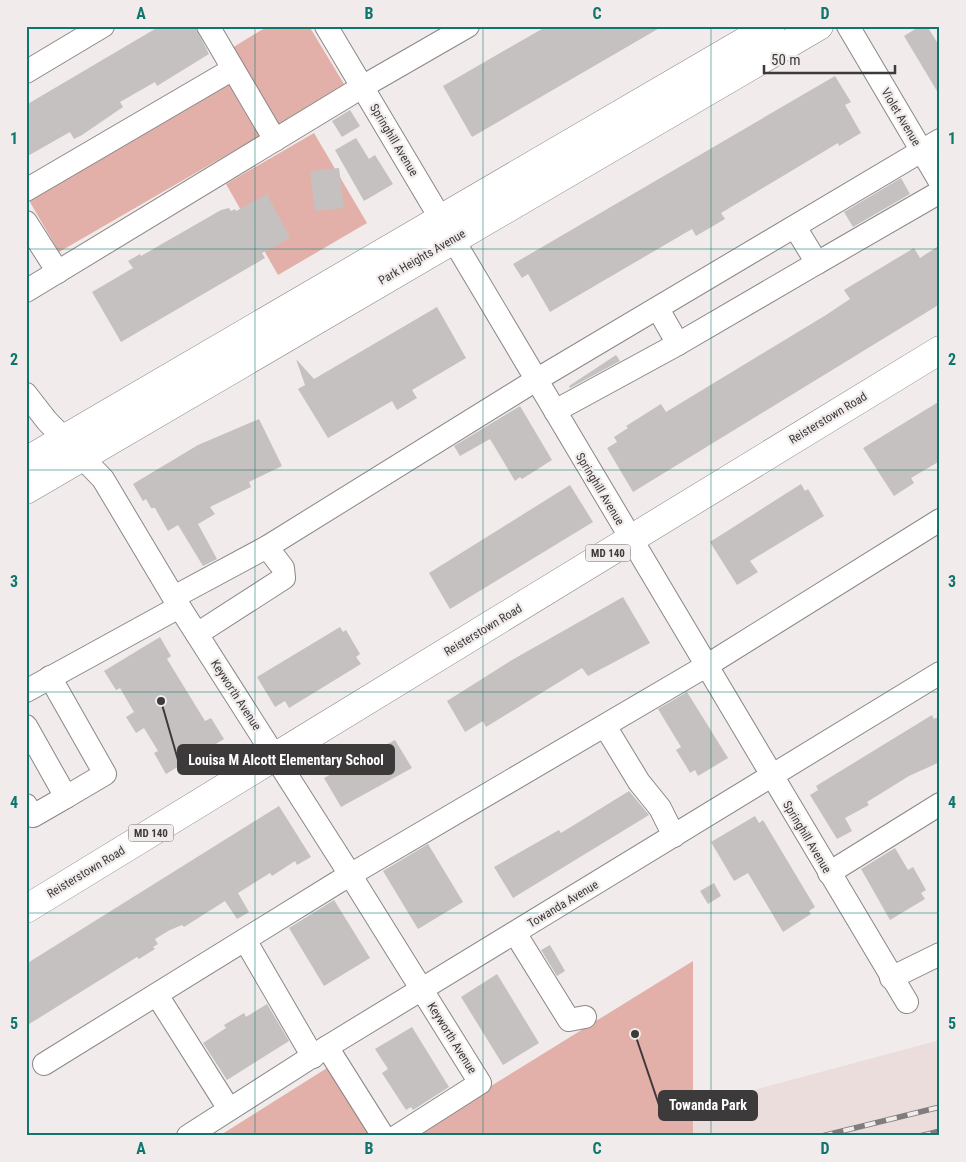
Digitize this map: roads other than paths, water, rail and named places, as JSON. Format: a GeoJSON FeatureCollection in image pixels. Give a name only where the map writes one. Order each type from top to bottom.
{"type":"FeatureCollection","features":[{"type":"Feature","properties":{"kind":"main road","name":"Park Heights Avenue"},"geometry":{"type":"LineString","coordinates":[[447,229],[771,26]]}},
{"type":"Feature","properties":{"kind":"main road","name":"Park Heights Avenue"},"geometry":{"type":"LineString","coordinates":[[26,490],[74,447],[447,229],[819,26]]}},
{"type":"Feature","properties":{"kind":"main road","name":"Reisterstown Road"},"geometry":{"type":"LineString","coordinates":[[26,909],[940,350]]}},
{"type":"Feature","properties":{"kind":"main road","name":"Park Heights Avenue"},"geometry":{"type":"LineString","coordinates":[[26,461],[74,447]]}},
{"type":"Feature","properties":{"kind":"street"},"geometry":{"type":"LineString","coordinates":[[26,72],[103,26]]}},
{"type":"Feature","properties":{"kind":"street"},"geometry":{"type":"LineString","coordinates":[[208,26],[276,140]]}},
{"type":"Feature","properties":{"kind":"street","name":"Springhill Avenue"},"geometry":{"type":"LineString","coordinates":[[326,26],[771,777],[907,1002]]}},
{"type":"Feature","properties":{"kind":"street","name":"Violet Avenue"},"geometry":{"type":"LineString","coordinates":[[848,26],[930,146],[940,182]]}},
{"type":"Feature","properties":{"kind":"street"},"geometry":{"type":"LineString","coordinates":[[26,291],[362,88],[455,29]]}},
{"type":"Feature","properties":{"kind":"street"},"geometry":{"type":"LineString","coordinates":[[26,190],[233,69]]}},
{"type":"Feature","properties":{"kind":"street"},"geometry":{"type":"LineString","coordinates":[[26,691],[267,547],[536,380],[930,146]]}},
{"type":"Feature","properties":{"kind":"street"},"geometry":{"type":"LineString","coordinates":[[555,411],[678,344],[940,192]]}},
{"type":"Feature","properties":{"kind":"street"},"geometry":{"type":"LineString","coordinates":[[26,222],[58,272]]}},
{"type":"Feature","properties":{"kind":"street"},"geometry":{"type":"LineString","coordinates":[[795,227],[816,263]]}},
{"type":"Feature","properties":{"kind":"street"},"geometry":{"type":"LineString","coordinates":[[658,309],[678,344]]}},
{"type":"Feature","properties":{"kind":"street","name":"Keyworth Avenue"},"geometry":{"type":"LineString","coordinates":[[26,394],[103,479],[176,602],[276,756],[480,1083],[397,1136]]}},
{"type":"Feature","properties":{"kind":"street"},"geometry":{"type":"LineString","coordinates":[[44,1064],[351,876],[706,666],[940,520]]}},
{"type":"Feature","properties":{"kind":"street"},"geometry":{"type":"LineString","coordinates":[[197,634],[284,578],[283,568],[267,547]]}},
{"type":"Feature","properties":{"kind":"street","name":"Towanda Avenue"},"geometry":{"type":"LineString","coordinates":[[188,1136],[320,1052],[940,673]]}},
{"type":"Feature","properties":{"kind":"street"},"geometry":{"type":"LineString","coordinates":[[26,805],[32,816],[105,774],[50,677]]}},
{"type":"Feature","properties":{"kind":"street"},"geometry":{"type":"LineString","coordinates":[[26,726],[66,797]]}},
{"type":"Feature","properties":{"kind":"street"},"geometry":{"type":"LineString","coordinates":[[605,726],[639,782],[660,808],[674,836]]}},
{"type":"Feature","properties":{"kind":"street"},"geometry":{"type":"LineString","coordinates":[[829,873],[940,804]]}},
{"type":"Feature","properties":{"kind":"street"},"geometry":{"type":"LineString","coordinates":[[515,933],[570,1020],[585,1018]]}},
{"type":"Feature","properties":{"kind":"street"},"geometry":{"type":"LineString","coordinates":[[245,940],[320,1052],[383,1136]]}},
{"type":"Feature","properties":{"kind":"street"},"geometry":{"type":"LineString","coordinates":[[891,978],[940,954]]}},
{"type":"Feature","properties":{"kind":"street"},"geometry":{"type":"LineString","coordinates":[[157,995],[230,1109]]}},
{"type":"Feature","properties":{"kind":"railway"},"geometry":{"type":"LineString","coordinates":[[822,1136],[940,1107]]}},
{"type":"Feature","properties":{"kind":"railway"},"geometry":{"type":"LineString","coordinates":[[920,1136],[940,1131]]}},
{"type":"Feature","properties":{"kind":"place","name":"Louisa M Alcott Elementary School"},"geometry":{"type":"Point","coordinates":[161,701]}},
{"type":"Feature","properties":{"kind":"place","name":"Towanda Park"},"geometry":{"type":"Point","coordinates":[635,1034]}}]}
